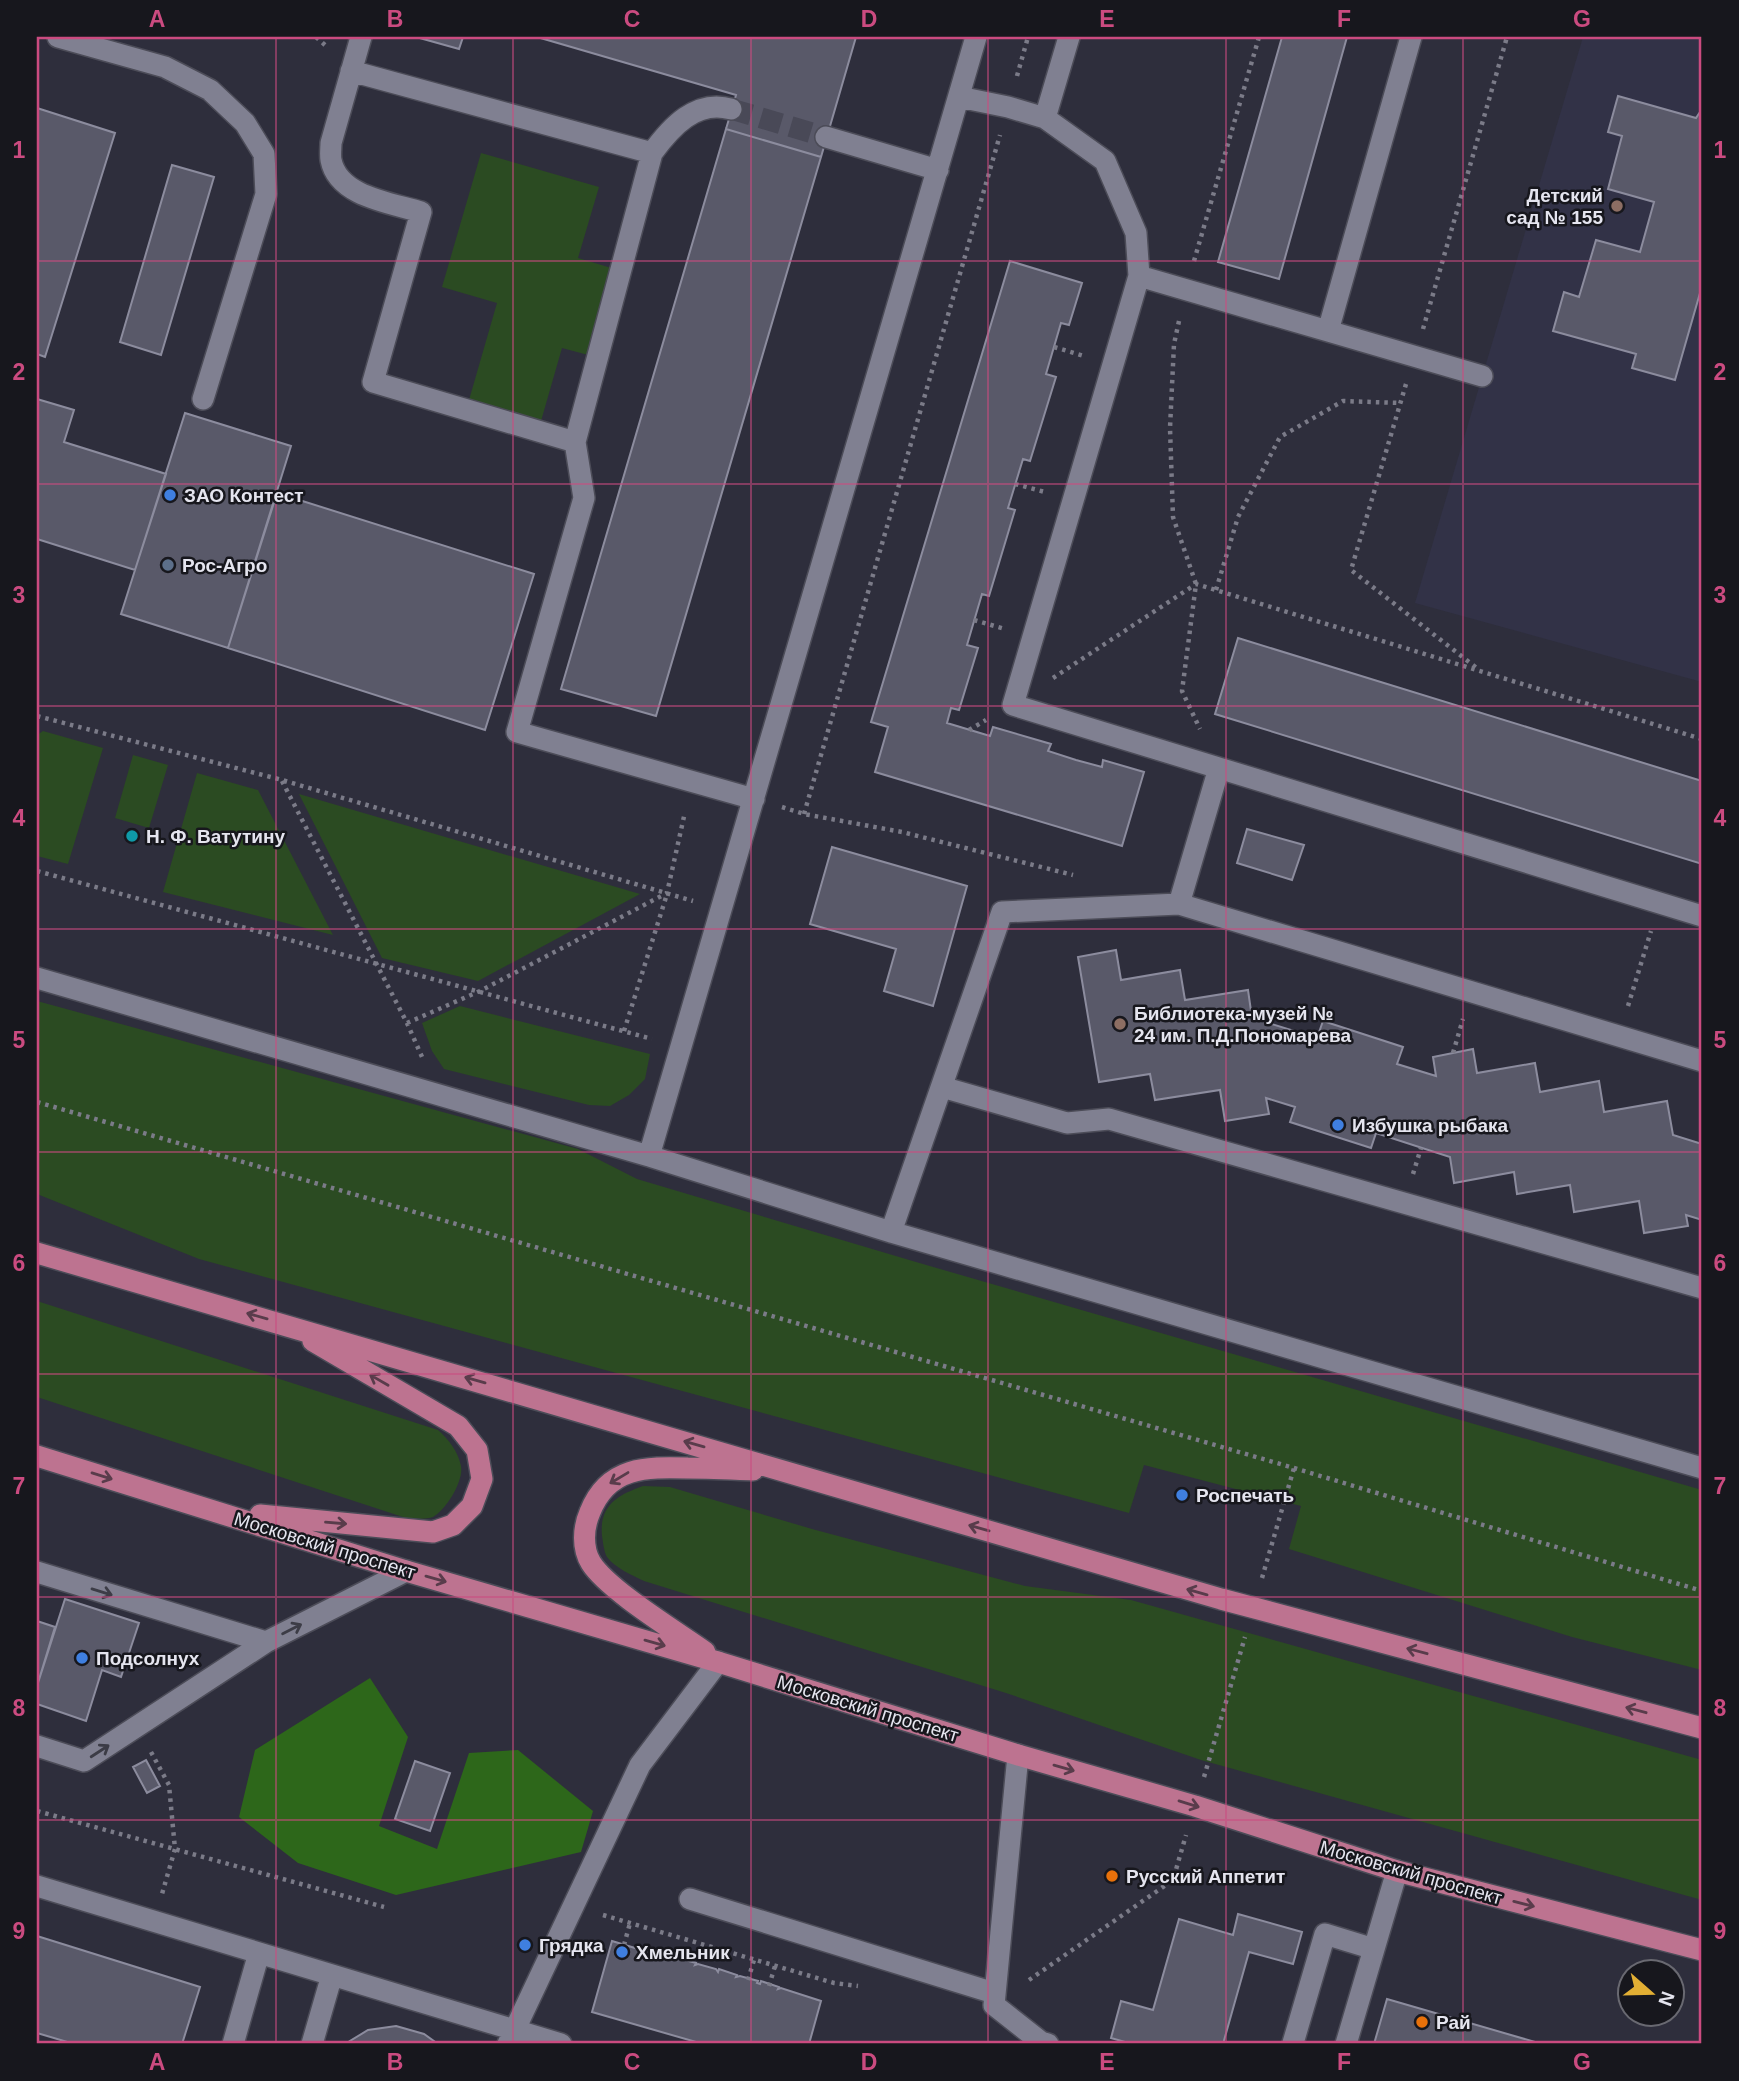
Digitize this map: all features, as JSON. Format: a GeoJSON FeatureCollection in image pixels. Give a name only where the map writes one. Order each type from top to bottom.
{"type":"FeatureCollection","features":[{"type":"Feature","properties":{"kind":"main road"},"geometry":{"type":"LineString","coordinates":[[37,1253],[1254,1608],[1702,1728]]}},
{"type":"Feature","properties":{"kind":"main road"},"geometry":{"type":"LineString","coordinates":[[220,1512],[433,1532],[453,1525],[472,1506],[482,1479],[477,1450],[458,1426],[286,1324]]}},
{"type":"Feature","properties":{"kind":"main road","name":"Московский проспект"},"geometry":{"type":"LineString","coordinates":[[37,1456],[406,1571],[718,1661],[1018,1755],[1195,1806],[1397,1871],[1702,1950]]}},
{"type":"Feature","properties":{"kind":"main road"},"geometry":{"type":"LineString","coordinates":[[718,1661],[611,1585],[591,1563],[584,1542],[586,1521],[595,1499],[610,1483],[627,1472],[650,1467],[783,1470]]}},
{"type":"Feature","properties":{"kind":"street"},"geometry":{"type":"LineString","coordinates":[[58,37],[165,67],[210,90],[245,123],[264,154],[266,194],[203,399]]}},
{"type":"Feature","properties":{"kind":"street"},"geometry":{"type":"LineString","coordinates":[[361,37],[331,143],[331,161],[341,179],[353,190],[421,212],[373,382],[575,442]]}},
{"type":"Feature","properties":{"kind":"street"},"geometry":{"type":"LineString","coordinates":[[649,1156],[976,37]]}},
{"type":"Feature","properties":{"kind":"street"},"geometry":{"type":"LineString","coordinates":[[1045,118],[1069,37]]}},
{"type":"Feature","properties":{"kind":"street"},"geometry":{"type":"LineString","coordinates":[[1328,331],[1411,37]]}},
{"type":"Feature","properties":{"kind":"street"},"geometry":{"type":"LineString","coordinates":[[351,71],[652,153]]}},
{"type":"Feature","properties":{"kind":"street"},"geometry":{"type":"LineString","coordinates":[[959,97],[1045,118],[1105,161],[1136,233],[1139,276],[1013,705],[1702,916]]}},
{"type":"Feature","properties":{"kind":"street"},"geometry":{"type":"LineString","coordinates":[[731,109],[718,106],[695,111],[669,129],[652,153],[575,442],[584,498],[517,732],[754,800]]}},
{"type":"Feature","properties":{"kind":"street"},"geometry":{"type":"LineString","coordinates":[[826,137],[938,170]]}},
{"type":"Feature","properties":{"kind":"street"},"geometry":{"type":"LineString","coordinates":[[1139,276],[1482,376]]}},
{"type":"Feature","properties":{"kind":"street"},"geometry":{"type":"LineString","coordinates":[[1178,904],[1219,768]]}},
{"type":"Feature","properties":{"kind":"street"},"geometry":{"type":"LineString","coordinates":[[891,1232],[1002,912],[1178,904],[1702,1061]]}},
{"type":"Feature","properties":{"kind":"street"},"geometry":{"type":"LineString","coordinates":[[37,978],[649,1156],[891,1232],[1702,1468]]}},
{"type":"Feature","properties":{"kind":"street"},"geometry":{"type":"LineString","coordinates":[[942,1087],[1067,1123],[1110,1119],[1702,1288]]}},
{"type":"Feature","properties":{"kind":"street"},"geometry":{"type":"LineString","coordinates":[[37,1746],[84,1761],[266,1642],[406,1571]]}},
{"type":"Feature","properties":{"kind":"street"},"geometry":{"type":"LineString","coordinates":[[37,1572],[266,1642]]}},
{"type":"Feature","properties":{"kind":"street"},"geometry":{"type":"LineString","coordinates":[[511,2037],[640,1765],[718,1661]]}},
{"type":"Feature","properties":{"kind":"street"},"geometry":{"type":"LineString","coordinates":[[1018,1755],[994,2005],[1041,2042],[1048,2044]]}},
{"type":"Feature","properties":{"kind":"street"},"geometry":{"type":"LineString","coordinates":[[1346,2044],[1397,1871]]}},
{"type":"Feature","properties":{"kind":"street"},"geometry":{"type":"LineString","coordinates":[[37,1886],[332,1975],[511,2037],[561,2044]]}},
{"type":"Feature","properties":{"kind":"street"},"geometry":{"type":"LineString","coordinates":[[690,1899],[994,1993]]}},
{"type":"Feature","properties":{"kind":"street"},"geometry":{"type":"LineString","coordinates":[[1293,2043],[1325,1934],[1374,1948]]}},
{"type":"Feature","properties":{"kind":"street"},"geometry":{"type":"LineString","coordinates":[[233,2044],[259,1953]]}},
{"type":"Feature","properties":{"kind":"street"},"geometry":{"type":"LineString","coordinates":[[312,2044],[332,1975]]}},
{"type":"Feature","properties":{"kind":"path"},"geometry":{"type":"LineString","coordinates":[[803,814],[1028,37]]}},
{"type":"Feature","properties":{"kind":"path"},"geometry":{"type":"LineString","coordinates":[[1219,768],[1182,691],[1196,584],[1173,517],[1171,453],[1174,344],[1186,290],[1259,37]]}},
{"type":"Feature","properties":{"kind":"path"},"geometry":{"type":"LineString","coordinates":[[1480,671],[1351,570],[1507,37]]}},
{"type":"Feature","properties":{"kind":"path"},"geometry":{"type":"LineString","coordinates":[[1216,590],[1238,517],[1280,438],[1343,401],[1400,403]]}},
{"type":"Feature","properties":{"kind":"path"},"geometry":{"type":"LineString","coordinates":[[1013,705],[1196,584]]}},
{"type":"Feature","properties":{"kind":"path"},"geometry":{"type":"LineString","coordinates":[[1196,584],[1702,738]]}},
{"type":"Feature","properties":{"kind":"path"},"geometry":{"type":"LineString","coordinates":[[38,717],[282,780],[722,909]]}},
{"type":"Feature","properties":{"kind":"path"},"geometry":{"type":"LineString","coordinates":[[282,780],[407,1023],[440,1097]]}},
{"type":"Feature","properties":{"kind":"path"},"geometry":{"type":"LineString","coordinates":[[624,1031],[667,893],[691,783]]}},
{"type":"Feature","properties":{"kind":"path"},"geometry":{"type":"LineString","coordinates":[[754,800],[803,814],[902,832],[1076,876]]}},
{"type":"Feature","properties":{"kind":"path"},"geometry":{"type":"LineString","coordinates":[[37,871],[680,1047]]}},
{"type":"Feature","properties":{"kind":"path"},"geometry":{"type":"LineString","coordinates":[[407,1023],[480,991],[667,893]]}},
{"type":"Feature","properties":{"kind":"path"},"geometry":{"type":"LineString","coordinates":[[1619,1036],[1660,903]]}},
{"type":"Feature","properties":{"kind":"path"},"geometry":{"type":"LineString","coordinates":[[37,1102],[1294,1468],[1702,1591]]}},
{"type":"Feature","properties":{"kind":"path"},"geometry":{"type":"LineString","coordinates":[[1173,1880],[1294,1468]]}},
{"type":"Feature","properties":{"kind":"path"},"geometry":{"type":"LineString","coordinates":[[137,1726],[169,1785],[175,1849],[154,1921]]}},
{"type":"Feature","properties":{"kind":"path"},"geometry":{"type":"LineString","coordinates":[[37,1811],[384,1907]]}},
{"type":"Feature","properties":{"kind":"path"},"geometry":{"type":"LineString","coordinates":[[573,1906],[834,1983]]}},
{"type":"Feature","properties":{"kind":"path"},"geometry":{"type":"LineString","coordinates":[[624,1945],[630,1923]]}},
{"type":"Feature","properties":{"kind":"path"},"geometry":{"type":"LineString","coordinates":[[748,1980],[754,1960]]}},
{"type":"Feature","properties":{"kind":"path"},"geometry":{"type":"LineString","coordinates":[[769,1986],[775,1966]]}},
{"type":"Feature","properties":{"kind":"shaded area","name":"Детский сад № 155"},"geometry":{"type":"Polygon","coordinates":[[[1583,37],[1702,37],[1702,682],[1415,603],[1583,37]]]}},
{"type":"Feature","properties":{"kind":"green space"},"geometry":{"type":"Polygon","coordinates":[[[481,153],[599,187],[578,258],[618,270],[592,356],[562,348],[541,421],[469,400],[497,303],[442,287],[481,153]]]}},
{"type":"Feature","properties":{"kind":"green space"},"geometry":{"type":"Polygon","coordinates":[[[43,731],[103,748],[68,864],[37,856],[37,735],[43,731]]]}},
{"type":"Feature","properties":{"kind":"green space"},"geometry":{"type":"Polygon","coordinates":[[[133,755],[168,765],[149,828],[115,818],[133,755]]]}},
{"type":"Feature","properties":{"kind":"green space"},"geometry":{"type":"Polygon","coordinates":[[[197,773],[258,790],[333,935],[163,892],[197,773]]]}},
{"type":"Feature","properties":{"kind":"green space"},"geometry":{"type":"Polygon","coordinates":[[[299,794],[640,894],[478,981],[382,958],[299,794]]]}},
{"type":"Feature","properties":{"kind":"green space"},"geometry":{"type":"Polygon","coordinates":[[[37,1001],[578,1149],[637,1179],[1702,1490],[1702,1670],[1572,1637],[1289,1549],[1301,1506],[1144,1465],[1129,1513],[199,1259],[37,1194],[37,1001]]]}},
{"type":"Feature","properties":{"kind":"green space"},"geometry":{"type":"Polygon","coordinates":[[[460,1006],[650,1054],[645,1079],[629,1095],[610,1106],[589,1105],[444,1069],[432,1051],[422,1023],[460,1006]]]}},
{"type":"Feature","properties":{"kind":"green space"},"geometry":{"type":"Polygon","coordinates":[[[37,1301],[438,1430],[452,1446],[460,1461],[461,1472],[457,1487],[443,1508],[433,1517],[406,1518],[37,1397],[37,1301]]]}},
{"type":"Feature","properties":{"kind":"green space"},"geometry":{"type":"Polygon","coordinates":[[[643,1486],[670,1487],[812,1529],[1025,1586],[1131,1600],[1702,1760],[1702,1900],[1201,1760],[1006,1693],[644,1581],[610,1561],[602,1536],[607,1509],[618,1498],[643,1486]]]}},
{"type":"Feature","properties":{"kind":"green space"},"geometry":{"type":"Polygon","coordinates":[[[370,1678],[408,1737],[379,1826],[437,1849],[469,1753],[518,1750],[593,1811],[581,1852],[396,1895],[298,1863],[239,1817],[255,1750],[370,1678]]]}},
{"type":"Feature","properties":{"kind":"building"},"geometry":{"type":"Polygon","coordinates":[[[416,37],[463,37],[459,49],[416,37]]]}},
{"type":"Feature","properties":{"kind":"building"},"geometry":{"type":"Polygon","coordinates":[[[537,37],[856,37],[821,157],[726,129],[736,95],[537,37]]]}},
{"type":"Feature","properties":{"kind":"building"},"geometry":{"type":"Polygon","coordinates":[[[1282,37],[1347,37],[1279,279],[1218,262],[1282,37]]]}},
{"type":"Feature","properties":{"kind":"building"},"geometry":{"type":"Polygon","coordinates":[[[1618,96],[1696,118],[1702,109],[1702,286],[1675,380],[1632,368],[1636,354],[1553,331],[1564,292],[1579,297],[1596,240],[1640,252],[1654,202],[1608,189],[1622,136],[1608,132],[1618,96]]]}},
{"type":"Feature","properties":{"kind":"building"},"geometry":{"type":"Polygon","coordinates":[[[37,108],[115,133],[45,357],[37,354],[37,108]]]}},
{"type":"Feature","properties":{"kind":"building"},"geometry":{"type":"Polygon","coordinates":[[[726,129],[821,157],[656,716],[561,689],[726,129]]]}},
{"type":"Feature","properties":{"kind":"building"},"geometry":{"type":"Polygon","coordinates":[[[172,165],[214,177],[161,355],[120,342],[172,165]]]}},
{"type":"Feature","properties":{"kind":"building"},"geometry":{"type":"Polygon","coordinates":[[[1010,261],[1082,283],[1069,325],[1061,323],[1046,374],[1056,377],[1030,461],[1023,459],[1008,508],[1015,510],[989,596],[982,594],[967,645],[978,648],[959,710],[951,708],[947,723],[990,736],[993,727],[1051,744],[1048,751],[1076,760],[1102,767],[1103,760],[1144,772],[1122,846],[875,772],[888,727],[871,722],[1010,261]]]}},
{"type":"Feature","properties":{"kind":"building"},"geometry":{"type":"Polygon","coordinates":[[[37,399],[74,410],[64,442],[166,474],[135,570],[37,539],[37,399]]]}},
{"type":"Feature","properties":{"kind":"building"},"geometry":{"type":"Polygon","coordinates":[[[185,413],[291,446],[228,648],[121,614],[185,413]]]}},
{"type":"Feature","properties":{"kind":"building"},"geometry":{"type":"Polygon","coordinates":[[[277,493],[534,574],[485,730],[228,648],[277,493]]]}},
{"type":"Feature","properties":{"kind":"building"},"geometry":{"type":"Polygon","coordinates":[[[1238,638],[1702,781],[1702,864],[1215,714],[1238,638]]]}},
{"type":"Feature","properties":{"kind":"building"},"geometry":{"type":"Polygon","coordinates":[[[1247,829],[1304,845],[1292,880],[1237,863],[1247,829]]]}},
{"type":"Feature","properties":{"kind":"building"},"geometry":{"type":"Polygon","coordinates":[[[832,847],[967,886],[933,1006],[884,991],[896,949],[810,924],[832,847]]]}},
{"type":"Feature","properties":{"kind":"building"},"geometry":{"type":"Polygon","coordinates":[[[1116,950],[1121,980],[1180,970],[1185,1000],[1248,990],[1252,1018],[1317,1038],[1323,1021],[1403,1047],[1397,1064],[1436,1076],[1433,1057],[1473,1049],[1477,1073],[1535,1063],[1540,1092],[1599,1081],[1604,1112],[1667,1101],[1673,1135],[1702,1144],[1702,1220],[1686,1215],[1688,1226],[1644,1233],[1639,1201],[1574,1212],[1570,1185],[1517,1194],[1514,1172],[1454,1183],[1450,1157],[1376,1133],[1371,1148],[1290,1122],[1295,1107],[1266,1098],[1269,1114],[1225,1121],[1220,1090],[1155,1100],[1150,1074],[1099,1082],[1078,957],[1116,950]]]}},
{"type":"Feature","properties":{"kind":"building"},"geometry":{"type":"Polygon","coordinates":[[[65,1599],[139,1623],[121,1677],[102,1670],[86,1721],[37,1704],[37,1686],[65,1599]]]}},
{"type":"Feature","properties":{"kind":"building"},"geometry":{"type":"Polygon","coordinates":[[[37,1621],[55,1627],[37,1686],[37,1621]]]}},
{"type":"Feature","properties":{"kind":"building"},"geometry":{"type":"Polygon","coordinates":[[[146,1760],[160,1786],[147,1793],[133,1767],[146,1760]]]}},
{"type":"Feature","properties":{"kind":"building"},"geometry":{"type":"Polygon","coordinates":[[[415,1761],[450,1773],[430,1831],[395,1819],[415,1761]]]}},
{"type":"Feature","properties":{"kind":"building"},"geometry":{"type":"Polygon","coordinates":[[[1238,1914],[1302,1932],[1293,1964],[1249,1952],[1223,2044],[1132,2044],[1111,2038],[1121,2001],[1153,2010],[1179,1919],[1233,1935],[1238,1914]]]}},
{"type":"Feature","properties":{"kind":"building"},"geometry":{"type":"Polygon","coordinates":[[[37,1936],[200,1987],[182,2044],[74,2044],[37,2033],[37,1936]]]}},
{"type":"Feature","properties":{"kind":"building"},"geometry":{"type":"Polygon","coordinates":[[[612,1941],[696,1963],[695,1965],[716,1969],[718,1972],[719,1969],[737,1975],[736,1977],[758,1981],[760,1984],[761,1981],[779,1987],[778,1989],[821,2001],[809,2044],[703,2044],[592,2012],[612,1941]]]}},
{"type":"Feature","properties":{"kind":"building","name":"Рай"},"geometry":{"type":"Polygon","coordinates":[[[1387,1999],[1542,2044],[1374,2044],[1387,1999]]]}},
{"type":"Feature","properties":{"kind":"building"},"geometry":{"type":"Polygon","coordinates":[[[396,2026],[424,2034],[438,2044],[345,2044],[368,2030],[396,2026]]]}},
{"type":"Feature","properties":{"kind":"tunnel"},"geometry":{"type":"LineString","coordinates":[[731,109],[826,137]]}},
{"type":"Feature","properties":{"kind":"place","name":"Детский сад № 155"},"geometry":{"type":"Point","coordinates":[1617,206]}},
{"type":"Feature","properties":{"kind":"place","name":"ЗАО Контест"},"geometry":{"type":"Point","coordinates":[170,495]}},
{"type":"Feature","properties":{"kind":"place","name":"Рос-Агро"},"geometry":{"type":"Point","coordinates":[168,565]}},
{"type":"Feature","properties":{"kind":"place","name":"Н. Ф. Ватутину"},"geometry":{"type":"Point","coordinates":[132,836]}},
{"type":"Feature","properties":{"kind":"place","name":"Библиотека-музей № 24 им. П.Д.Пономарева"},"geometry":{"type":"Point","coordinates":[1120,1024]}},
{"type":"Feature","properties":{"kind":"place","name":"Избушка рыбака"},"geometry":{"type":"Point","coordinates":[1338,1125]}},
{"type":"Feature","properties":{"kind":"place","name":"Роспечать"},"geometry":{"type":"Point","coordinates":[1182,1495]}},
{"type":"Feature","properties":{"kind":"place","name":"Подсолнух"},"geometry":{"type":"Point","coordinates":[82,1658]}},
{"type":"Feature","properties":{"kind":"place","name":"Русский Аппетит"},"geometry":{"type":"Point","coordinates":[1112,1876]}},
{"type":"Feature","properties":{"kind":"place","name":"Грядка"},"geometry":{"type":"Point","coordinates":[525,1945]}},
{"type":"Feature","properties":{"kind":"place","name":"Хмельник"},"geometry":{"type":"Point","coordinates":[622,1952]}},
{"type":"Feature","properties":{"kind":"place","name":"Рай"},"geometry":{"type":"Point","coordinates":[1422,2022]}}]}
